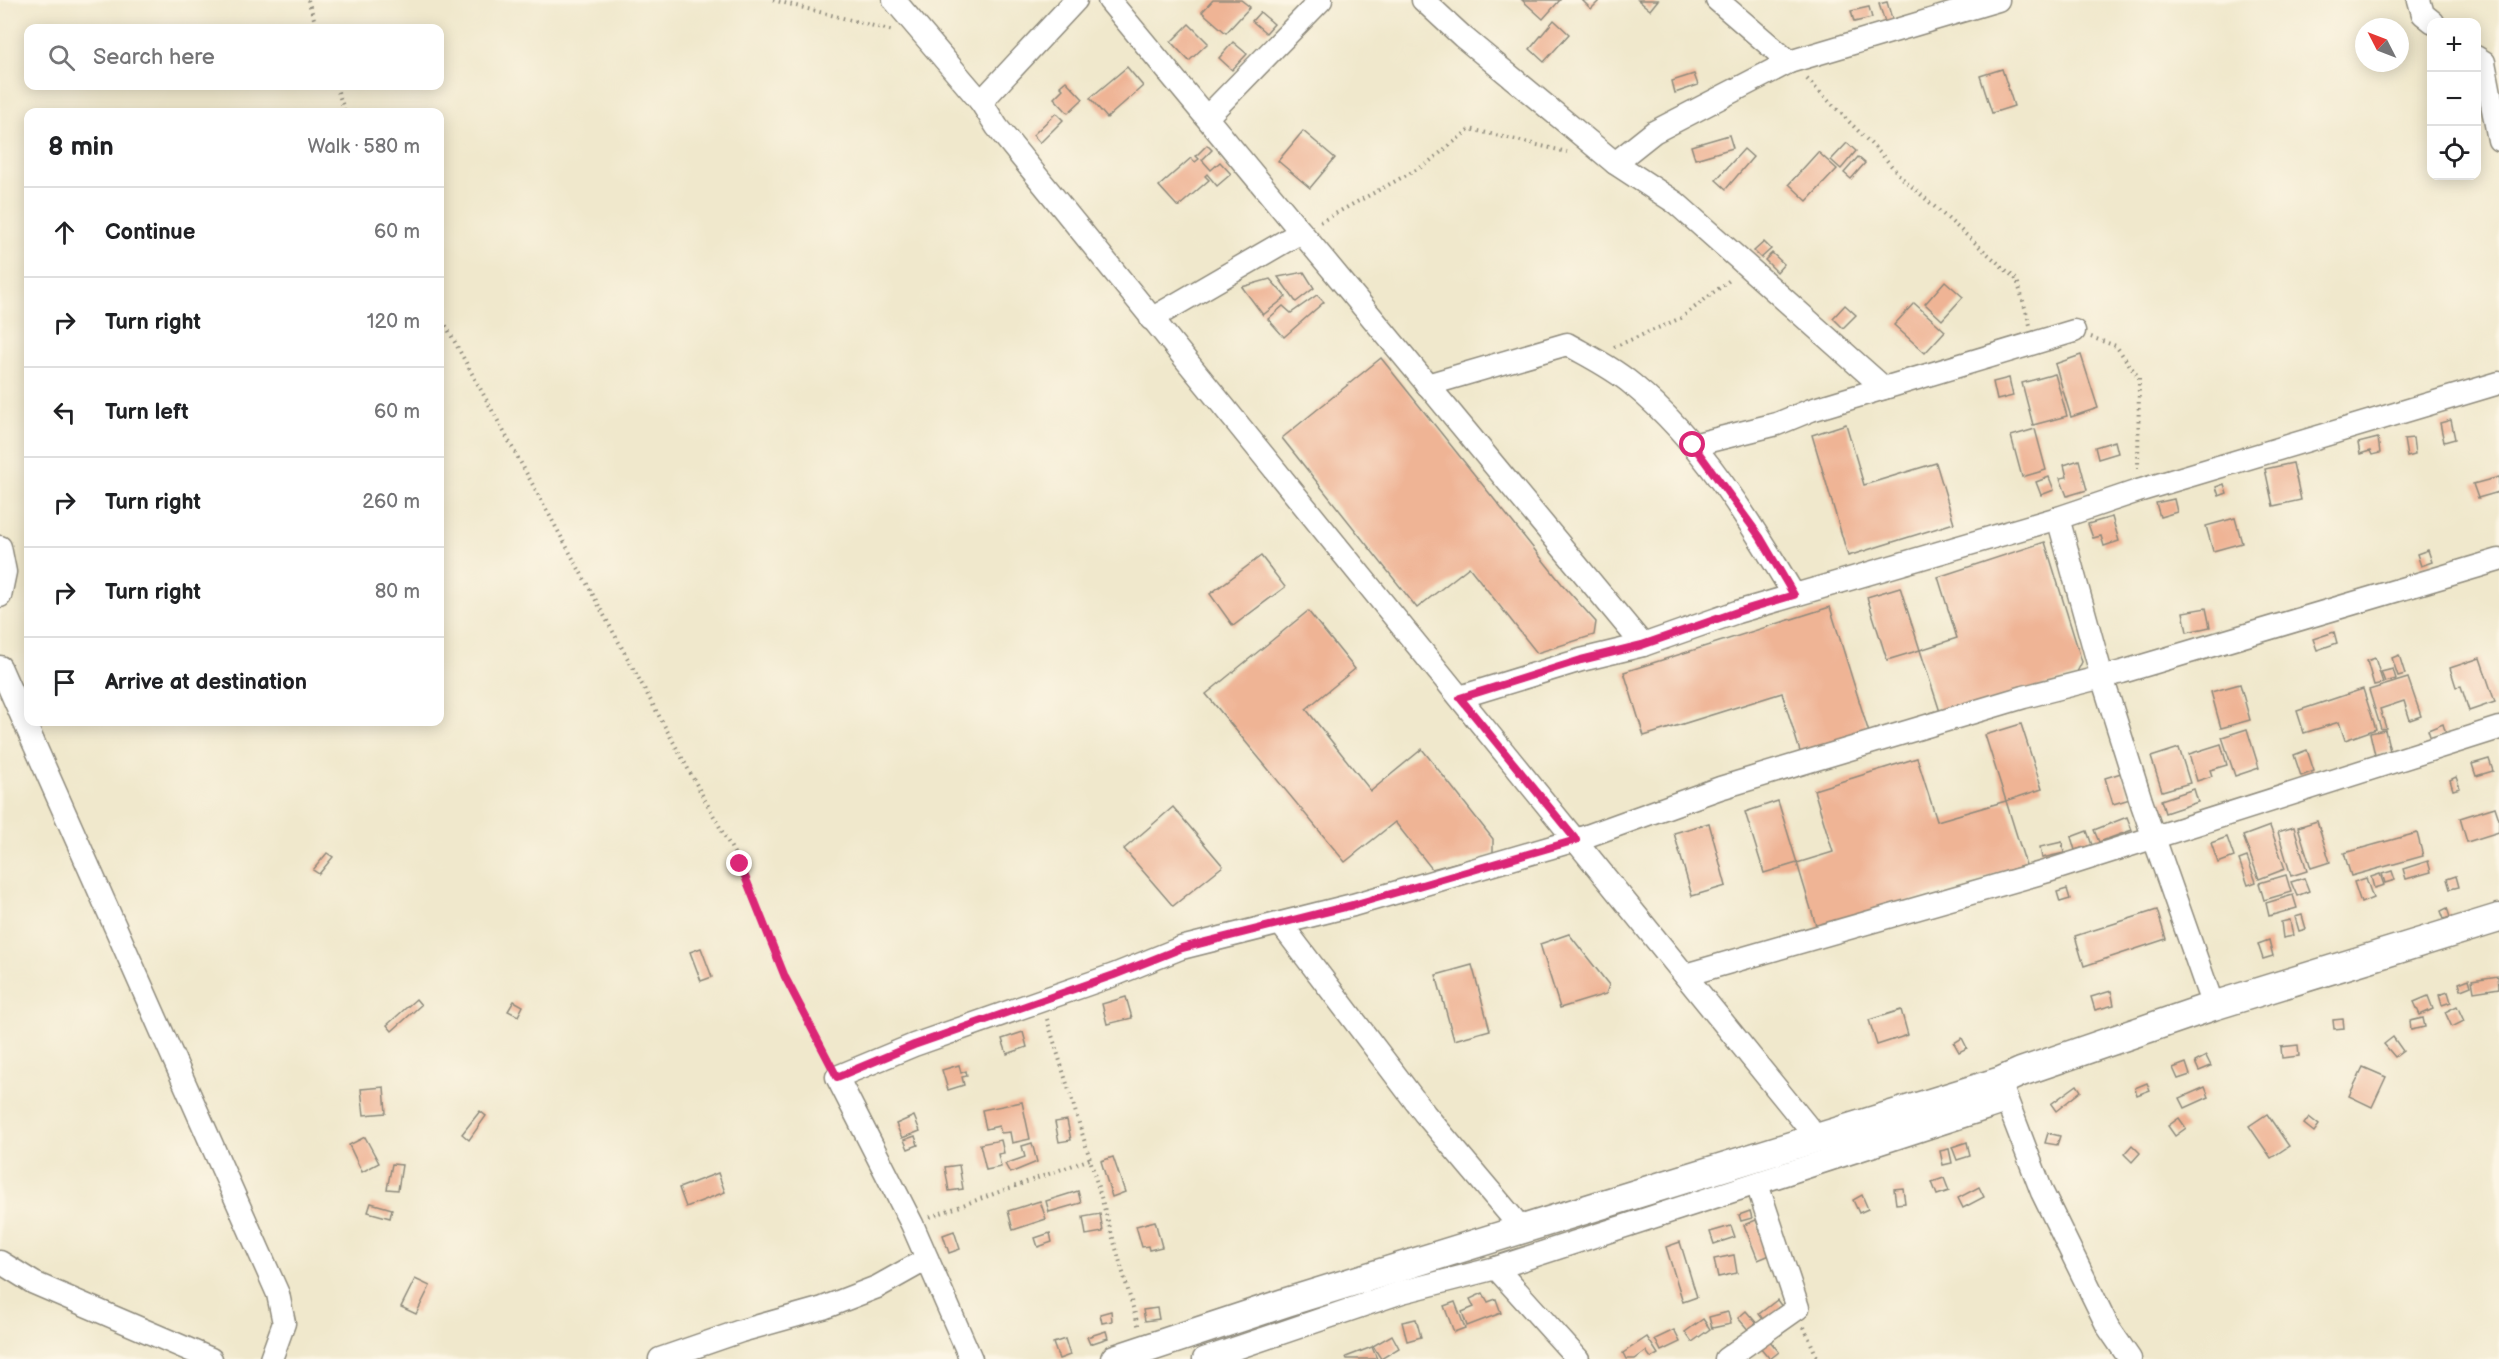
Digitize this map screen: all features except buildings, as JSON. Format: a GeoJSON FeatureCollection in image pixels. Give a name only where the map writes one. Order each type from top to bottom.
{"type":"FeatureCollection","features":[{"type":"Feature","properties":{"kind":"main road"},"geometry":{"type":"LineString","coordinates":[[1115,1359],[1816,1137],[2009,1085],[2213,1006],[2499,918]]}},
{"type":"Feature","properties":{"kind":"street"},"geometry":{"type":"LineString","coordinates":[[894,0],[981,102],[997,127],[1151,319],[1816,1137]]}},
{"type":"Feature","properties":{"kind":"street"},"geometry":{"type":"LineString","coordinates":[[981,102],[1076,0]]}},
{"type":"Feature","properties":{"kind":"street"},"geometry":{"type":"LineString","coordinates":[[1109,0],[1642,645]]}},
{"type":"Feature","properties":{"kind":"street"},"geometry":{"type":"LineString","coordinates":[[1207,117],[1321,0]]}},
{"type":"Feature","properties":{"kind":"street"},"geometry":{"type":"LineString","coordinates":[[1423,0],[1463,37],[1615,164],[1676,202],[1884,388]]}},
{"type":"Feature","properties":{"kind":"street"},"geometry":{"type":"LineString","coordinates":[[1717,0],[1789,62]]}},
{"type":"Feature","properties":{"kind":"street"},"geometry":{"type":"LineString","coordinates":[[1615,164],[1654,132],[1789,62],[1998,0]]}},
{"type":"Feature","properties":{"kind":"street"},"geometry":{"type":"LineString","coordinates":[[2419,0],[2422,14],[2428,18]]}},
{"type":"Feature","properties":{"kind":"street"},"geometry":{"type":"LineString","coordinates":[[2486,58],[2499,140]]}},
{"type":"Feature","properties":{"kind":"street"},"geometry":{"type":"LineString","coordinates":[[1151,319],[1301,232]]}},
{"type":"Feature","properties":{"kind":"street"},"geometry":{"type":"LineString","coordinates":[[1693,445],[1777,424],[1811,410],[2074,331]]}},
{"type":"Feature","properties":{"kind":"street"},"geometry":{"type":"LineString","coordinates":[[1427,385],[1567,344],[1591,357],[1633,385],[1693,445],[1760,537],[1794,595]]}},
{"type":"Feature","properties":{"kind":"street"},"geometry":{"type":"LineString","coordinates":[[1460,698],[1581,660],[1642,645],[1737,612],[2058,518],[2138,491],[2499,383]]}},
{"type":"Feature","properties":{"kind":"street"},"geometry":{"type":"LineString","coordinates":[[2058,518],[2102,677],[2153,838],[2213,1006]]}},
{"type":"Feature","properties":{"kind":"street"},"geometry":{"type":"LineString","coordinates":[[0,547],[5,572],[0,596]]}},
{"type":"Feature","properties":{"kind":"street"},"geometry":{"type":"LineString","coordinates":[[971,1359],[912,1224],[837,1077],[914,1045],[1041,1001],[1182,948],[1281,924],[1576,840],[1720,788],[2499,560]]}},
{"type":"Feature","properties":{"kind":"street"},"geometry":{"type":"LineString","coordinates":[[0,667],[24,721]]}},
{"type":"Feature","properties":{"kind":"street"},"geometry":{"type":"LineString","coordinates":[[26,726],[279,1294],[284,1323],[271,1359]]}},
{"type":"Feature","properties":{"kind":"street"},"geometry":{"type":"LineString","coordinates":[[1685,975],[2037,875],[2499,728]]}},
{"type":"Feature","properties":{"kind":"street"},"geometry":{"type":"LineString","coordinates":[[1281,924],[1425,1114],[1522,1229]]}},
{"type":"Feature","properties":{"kind":"street"},"geometry":{"type":"LineString","coordinates":[[1204,1359],[1402,1292],[1496,1268],[1757,1184],[2009,1085],[2047,1203],[2108,1327],[2130,1359]]}},
{"type":"Feature","properties":{"kind":"street"},"geometry":{"type":"LineString","coordinates":[[1726,1359],[1798,1308],[1757,1184]]}},
{"type":"Feature","properties":{"kind":"street"},"geometry":{"type":"LineString","coordinates":[[660,1359],[741,1331],[823,1308],[877,1287],[927,1259]]}},
{"type":"Feature","properties":{"kind":"street"},"geometry":{"type":"LineString","coordinates":[[0,1262],[34,1283],[211,1359]]}},
{"type":"Feature","properties":{"kind":"street"},"geometry":{"type":"LineString","coordinates":[[1496,1268],[1578,1359]]}},
{"type":"Feature","properties":{"kind":"path"},"geometry":{"type":"LineString","coordinates":[[308,0],[316,24]]}},
{"type":"Feature","properties":{"kind":"path"},"geometry":{"type":"LineString","coordinates":[[773,0],[926,39]]}},
{"type":"Feature","properties":{"kind":"path"},"geometry":{"type":"LineString","coordinates":[[1789,62],[1853,124],[1901,177],[2017,280],[2035,343]]}},
{"type":"Feature","properties":{"kind":"path"},"geometry":{"type":"LineString","coordinates":[[337,90],[344,108]]}},
{"type":"Feature","properties":{"kind":"path"},"geometry":{"type":"LineString","coordinates":[[1301,232],[1425,165],[1470,129],[1570,153]]}},
{"type":"Feature","properties":{"kind":"path"},"geometry":{"type":"LineString","coordinates":[[1591,357],[1681,318],[1747,266]]}},
{"type":"Feature","properties":{"kind":"path"},"geometry":{"type":"LineString","coordinates":[[444,322],[740,864],[785,977],[837,1077]]}},
{"type":"Feature","properties":{"kind":"path"},"geometry":{"type":"LineString","coordinates":[[2074,331],[2116,346],[2139,378],[2138,491]]}},
{"type":"Feature","properties":{"kind":"path"},"geometry":{"type":"LineString","coordinates":[[1041,1001],[1134,1305],[1144,1350]]}},
{"type":"Feature","properties":{"kind":"path"},"geometry":{"type":"LineString","coordinates":[[912,1224],[1090,1158]]}},
{"type":"Feature","properties":{"kind":"path"},"geometry":{"type":"LineString","coordinates":[[1798,1308],[1818,1359]]}},
{"type":"Feature","properties":{"kind":"route"},"geometry":{"type":"LineString","coordinates":[[740,864],[785,977],[837,1077],[914,1045],[1114,975],[1182,948],[1353,905],[1576,840],[1460,698],[1581,660],[1642,645],[1794,595],[1760,537],[1693,445]]}}]}
